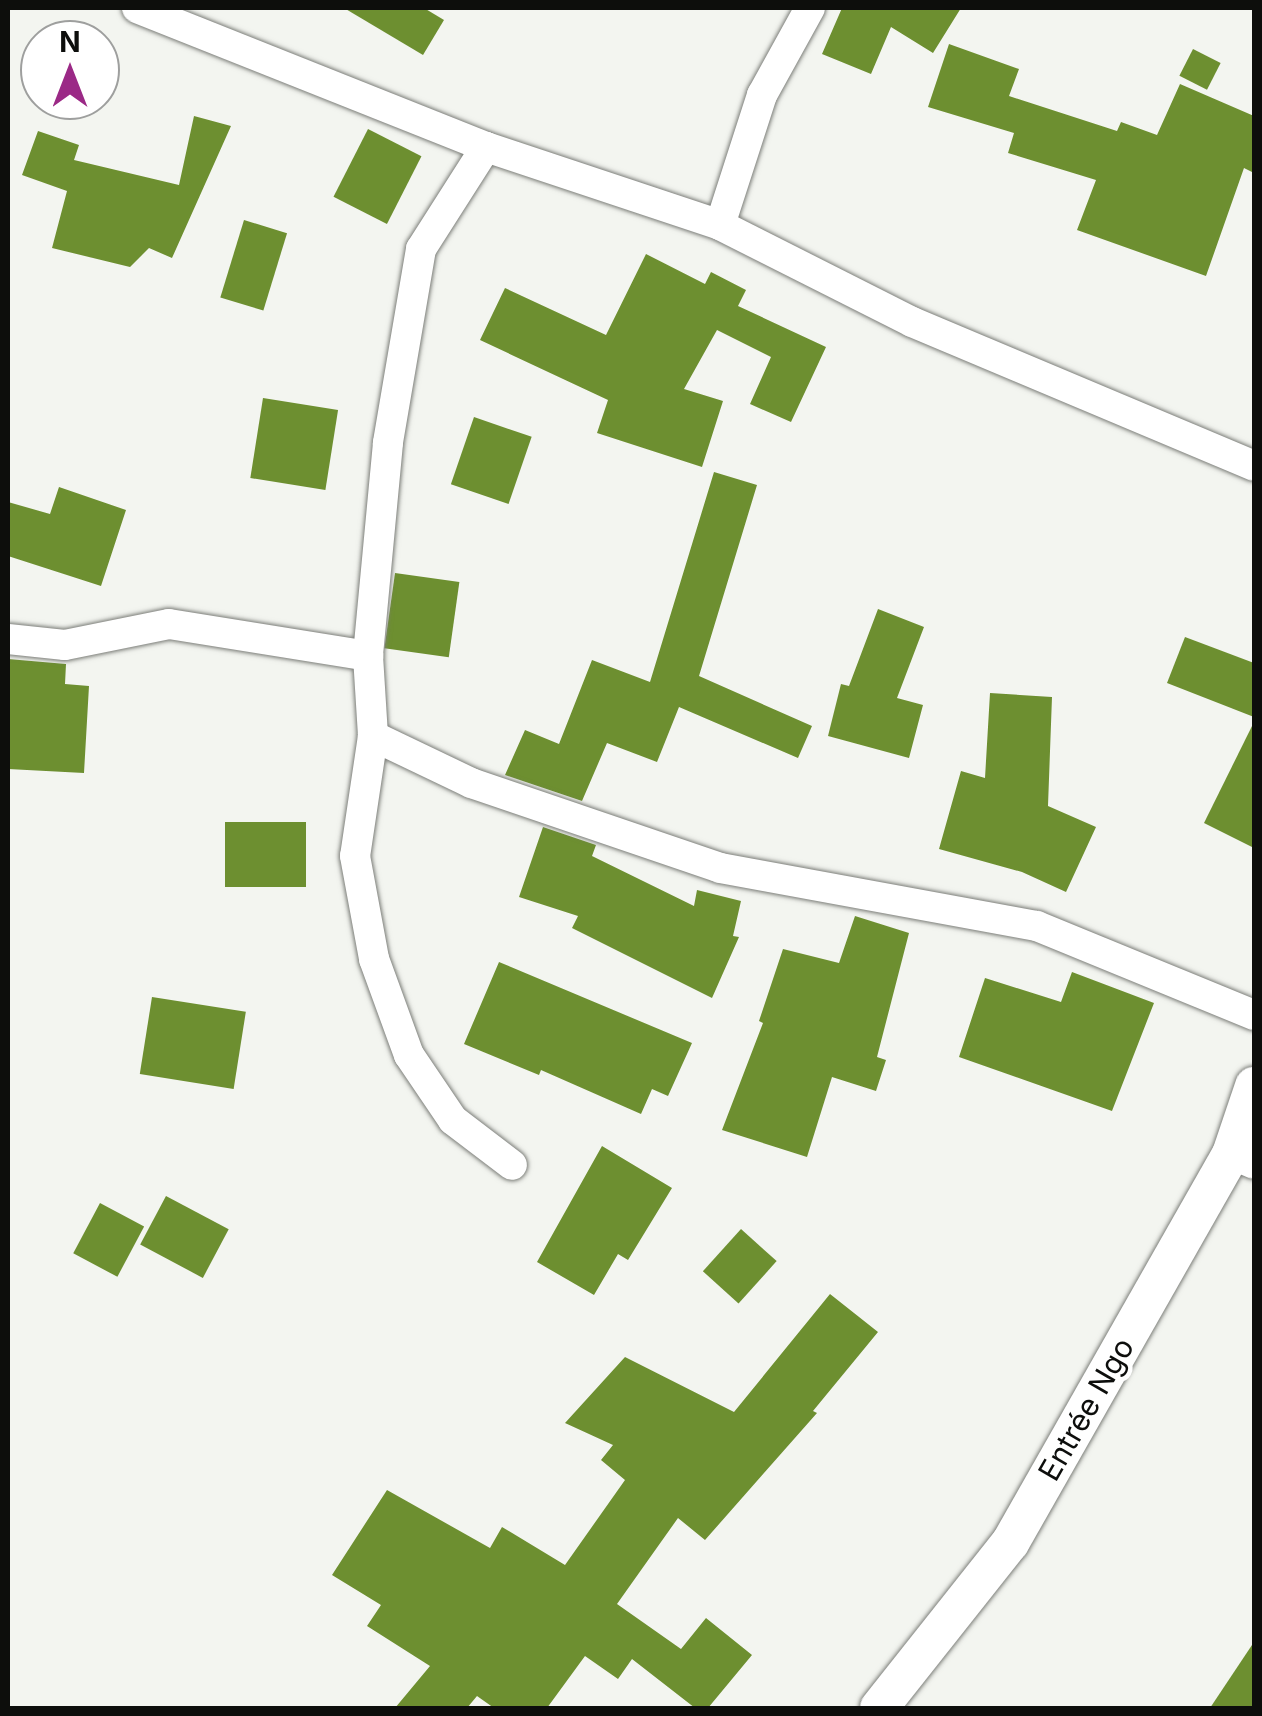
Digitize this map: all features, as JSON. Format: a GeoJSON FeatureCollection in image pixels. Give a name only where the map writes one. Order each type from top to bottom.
{"type":"FeatureCollection","features":[{"type":"Feature","properties":{"kind":"street"},"geometry":{"type":"LineString","coordinates":[[137,8],[486,147],[720,225],[912,322],[1254,466]]}},
{"type":"Feature","properties":{"kind":"street"},"geometry":{"type":"LineString","coordinates":[[720,225],[762,95],[810,8]]}},
{"type":"Feature","properties":{"kind":"street"},"geometry":{"type":"LineString","coordinates":[[486,147],[420,249],[388,443],[368,656],[372,736],[355,856],[374,959],[410,1056],[453,1120],[512,1165]]}},
{"type":"Feature","properties":{"kind":"street"},"geometry":{"type":"LineString","coordinates":[[8,639],[65,645],[169,624],[368,656]]}},
{"type":"Feature","properties":{"kind":"street"},"geometry":{"type":"LineString","coordinates":[[372,736],[470,783],[720,868],[1037,926],[1254,1014]]}},
{"type":"Feature","properties":{"kind":"street","name":"Entrée Ngo"},"geometry":{"type":"LineString","coordinates":[[878,1708],[1010,1543],[1243,1159],[1254,1086]]}},
{"type":"Feature","properties":{"kind":"building"},"geometry":{"type":"Polygon","coordinates":[[[344,8],[424,8],[444,20],[423,55],[344,8]]]}},
{"type":"Feature","properties":{"kind":"building"},"geometry":{"type":"Polygon","coordinates":[[[842,8],[961,8],[933,53],[891,27],[871,74],[822,54],[842,8]]]}},
{"type":"Feature","properties":{"kind":"building"},"geometry":{"type":"Polygon","coordinates":[[[949,44],[1019,69],[1009,96],[1117,131],[1121,122],[1157,135],[1180,84],[1254,116],[1254,173],[1244,168],[1206,276],[1077,230],[1096,180],[1008,153],[1014,133],[928,107],[949,44]]]}},
{"type":"Feature","properties":{"kind":"building"},"geometry":{"type":"Polygon","coordinates":[[[1193,49],[1221,63],[1207,90],[1179,76],[1193,49]]]}},
{"type":"Feature","properties":{"kind":"building"},"geometry":{"type":"Polygon","coordinates":[[[194,116],[231,126],[172,258],[149,248],[130,267],[52,248],[67,191],[22,175],[38,131],[79,145],[74,160],[179,185],[194,116]]]}},
{"type":"Feature","properties":{"kind":"building"},"geometry":{"type":"Polygon","coordinates":[[[368,129],[421,156],[387,224],[333,197],[368,129]]]}},
{"type":"Feature","properties":{"kind":"building"},"geometry":{"type":"Polygon","coordinates":[[[244,220],[287,233],[263,311],[220,297],[244,220]]]}},
{"type":"Feature","properties":{"kind":"building"},"geometry":{"type":"Polygon","coordinates":[[[646,254],[705,284],[711,272],[746,290],[738,306],[826,347],[791,422],[750,404],[771,357],[717,330],[684,389],[723,401],[702,467],[597,433],[608,400],[480,340],[505,288],[606,335],[646,254]]]}},
{"type":"Feature","properties":{"kind":"building"},"geometry":{"type":"Polygon","coordinates":[[[263,398],[338,410],[325,490],[250,478],[263,398]]]}},
{"type":"Feature","properties":{"kind":"building"},"geometry":{"type":"Polygon","coordinates":[[[474,417],[532,437],[509,504],[451,484],[474,417]]]}},
{"type":"Feature","properties":{"kind":"building"},"geometry":{"type":"Polygon","coordinates":[[[714,472],[757,485],[699,676],[812,726],[798,758],[679,707],[657,762],[607,743],[582,801],[505,775],[525,730],[559,744],[592,660],[650,682],[714,472]]]}},
{"type":"Feature","properties":{"kind":"building"},"geometry":{"type":"Polygon","coordinates":[[[59,487],[126,510],[101,586],[8,556],[8,502],[50,514],[59,487]]]}},
{"type":"Feature","properties":{"kind":"building"},"geometry":{"type":"Polygon","coordinates":[[[395,573],[459,582],[449,657],[384,648],[395,573]]]}},
{"type":"Feature","properties":{"kind":"building"},"geometry":{"type":"Polygon","coordinates":[[[878,609],[924,627],[897,698],[923,705],[909,758],[828,736],[841,684],[849,686],[878,609]]]}},
{"type":"Feature","properties":{"kind":"building"},"geometry":{"type":"Polygon","coordinates":[[[1185,637],[1254,663],[1254,717],[1167,683],[1185,637]]]}},
{"type":"Feature","properties":{"kind":"building"},"geometry":{"type":"Polygon","coordinates":[[[8,659],[66,664],[65,684],[89,686],[84,773],[8,769],[8,659]]]}},
{"type":"Feature","properties":{"kind":"building"},"geometry":{"type":"Polygon","coordinates":[[[990,693],[1052,697],[1048,806],[1096,827],[1066,892],[1022,872],[939,849],[961,771],[985,778],[990,693]]]}},
{"type":"Feature","properties":{"kind":"building"},"geometry":{"type":"Polygon","coordinates":[[[1254,722],[1254,848],[1204,823],[1254,722]]]}},
{"type":"Feature","properties":{"kind":"building"},"geometry":{"type":"Polygon","coordinates":[[[225,822],[306,822],[306,887],[225,887],[225,822]]]}},
{"type":"Feature","properties":{"kind":"building"},"geometry":{"type":"Polygon","coordinates":[[[543,827],[596,845],[592,856],[694,906],[697,890],[741,901],[733,936],[739,937],[712,998],[572,928],[578,916],[519,897],[543,827]]]}},
{"type":"Feature","properties":{"kind":"building"},"geometry":{"type":"Polygon","coordinates":[[[855,916],[909,933],[877,1057],[886,1060],[876,1091],[832,1077],[807,1157],[722,1130],[763,1023],[759,1021],[783,949],[839,963],[855,916]]]}},
{"type":"Feature","properties":{"kind":"building"},"geometry":{"type":"Polygon","coordinates":[[[499,962],[692,1043],[668,1096],[652,1089],[641,1114],[541,1070],[539,1075],[464,1044],[499,962]]]}},
{"type":"Feature","properties":{"kind":"building"},"geometry":{"type":"Polygon","coordinates":[[[1072,972],[1154,1003],[1112,1111],[959,1057],[985,978],[1061,1002],[1072,972]]]}},
{"type":"Feature","properties":{"kind":"building"},"geometry":{"type":"Polygon","coordinates":[[[152,997],[246,1012],[234,1089],[140,1074],[152,997]]]}},
{"type":"Feature","properties":{"kind":"building"},"geometry":{"type":"Polygon","coordinates":[[[602,1146],[672,1188],[628,1260],[618,1254],[594,1295],[537,1262],[602,1146]]]}},
{"type":"Feature","properties":{"kind":"building"},"geometry":{"type":"Polygon","coordinates":[[[166,1196],[229,1229],[203,1278],[140,1245],[166,1196]]]}},
{"type":"Feature","properties":{"kind":"building"},"geometry":{"type":"Polygon","coordinates":[[[100,1203],[144,1226],[117,1277],[73,1253],[100,1203]]]}},
{"type":"Feature","properties":{"kind":"building"},"geometry":{"type":"Polygon","coordinates":[[[741,1229],[777,1261],[739,1303],[703,1271],[741,1229]]]}},
{"type":"Feature","properties":{"kind":"building"},"geometry":{"type":"Polygon","coordinates":[[[830,1294],[878,1332],[813,1411],[817,1413],[705,1540],[678,1518],[617,1604],[681,1649],[706,1618],[752,1655],[708,1708],[695,1708],[632,1659],[618,1679],[585,1656],[547,1708],[494,1708],[477,1696],[467,1708],[395,1708],[430,1666],[367,1626],[381,1605],[332,1575],[387,1490],[490,1548],[502,1527],[565,1565],[625,1480],[601,1460],[613,1445],[565,1423],[625,1357],[734,1412],[830,1294]]]}},
{"type":"Feature","properties":{"kind":"building"},"geometry":{"type":"Polygon","coordinates":[[[1254,1642],[1254,1708],[1210,1708],[1254,1642]]]}}]}
